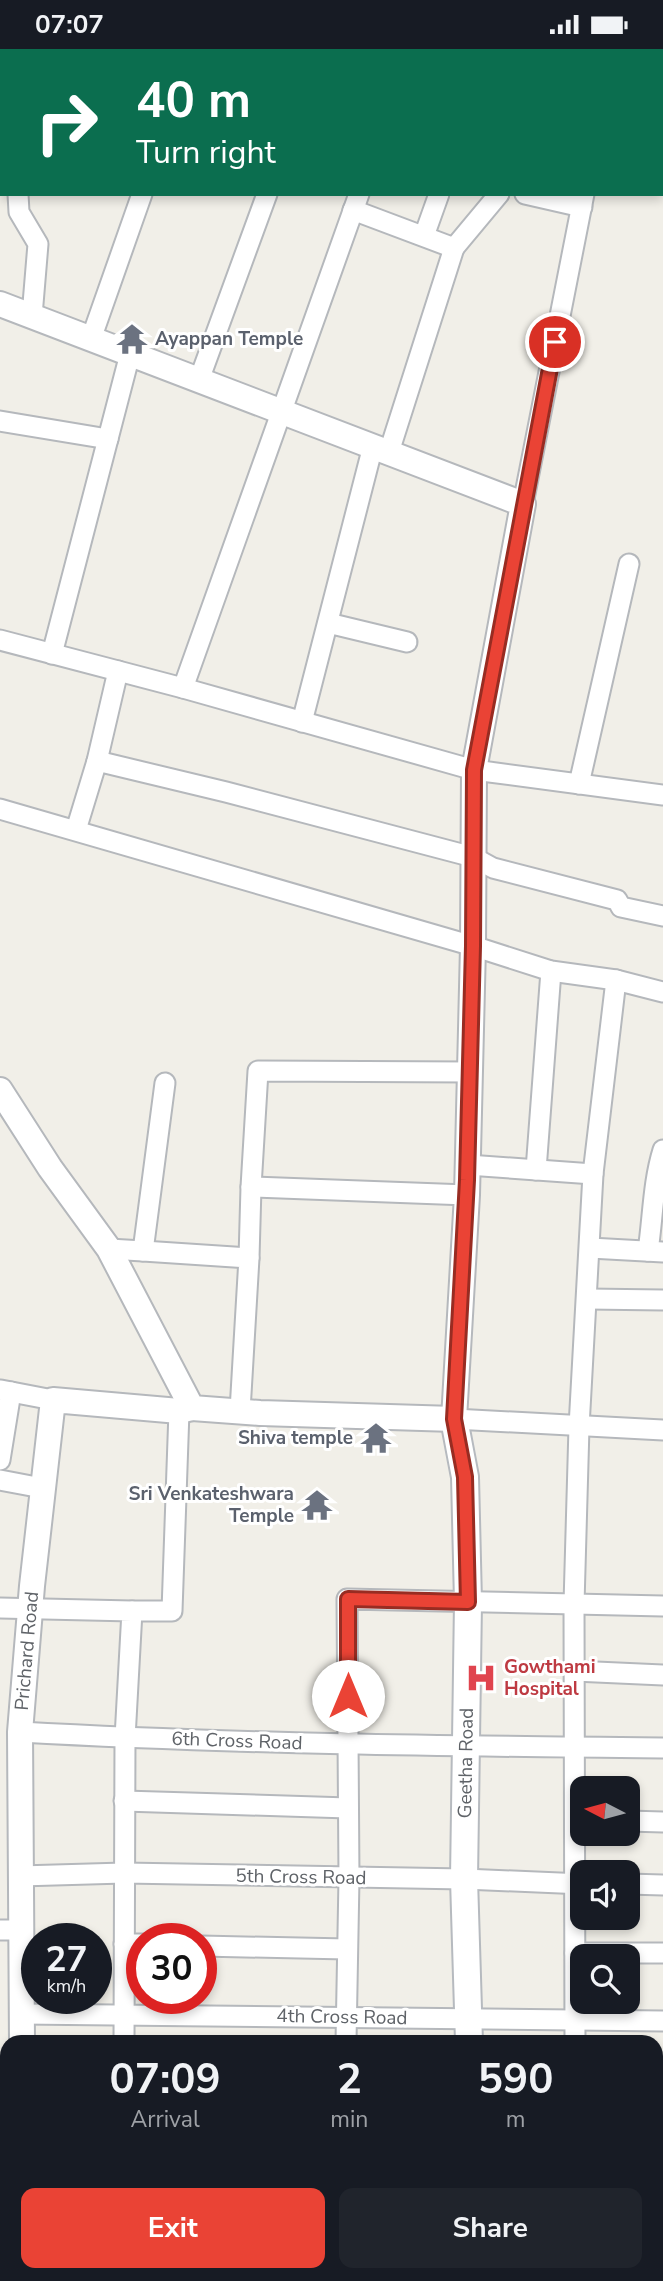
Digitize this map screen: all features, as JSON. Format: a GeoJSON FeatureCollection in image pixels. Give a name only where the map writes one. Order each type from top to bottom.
{"type":"FeatureCollection","features":[{"type":"Feature","properties":{"kind":"main road","name":"Geetha Road"},"geometry":{"type":"LineString","coordinates":[[454,1419],[465,1477],[468,1602],[464,1878],[469,2030]]}},
{"type":"Feature","properties":{"kind":"street"},"geometry":{"type":"LineString","coordinates":[[18,196],[19,212],[38,244],[32,316]]}},
{"type":"Feature","properties":{"kind":"street"},"geometry":{"type":"LineString","coordinates":[[91,339],[141,196]]}},
{"type":"Feature","properties":{"kind":"street"},"geometry":{"type":"LineString","coordinates":[[199,380],[266,196]]}},
{"type":"Feature","properties":{"kind":"street"},"geometry":{"type":"LineString","coordinates":[[424,236],[438,196]]}},
{"type":"Feature","properties":{"kind":"street"},"geometry":{"type":"LineString","coordinates":[[302,722],[328,623],[381,449],[454,247],[497,196]]}},
{"type":"Feature","properties":{"kind":"street"},"geometry":{"type":"LineString","coordinates":[[542,196],[583,201]]}},
{"type":"Feature","properties":{"kind":"street","name":"Geetha Road"},"geometry":{"type":"LineString","coordinates":[[454,1419],[468,1165],[474,770],[583,201]]}},
{"type":"Feature","properties":{"kind":"street"},"geometry":{"type":"LineString","coordinates":[[183,688],[356,202],[424,236],[454,247]]}},
{"type":"Feature","properties":{"kind":"street"},"geometry":{"type":"LineString","coordinates":[[0,304],[523,504]]}},
{"type":"Feature","properties":{"kind":"street"},"geometry":{"type":"LineString","coordinates":[[52,654],[130,354]]}},
{"type":"Feature","properties":{"kind":"street"},"geometry":{"type":"LineString","coordinates":[[0,421],[108,439]]}},
{"type":"Feature","properties":{"kind":"street"},"geometry":{"type":"LineString","coordinates":[[579,784],[629,564]]}},
{"type":"Feature","properties":{"kind":"street"},"geometry":{"type":"LineString","coordinates":[[328,623],[407,642]]}},
{"type":"Feature","properties":{"kind":"street"},"geometry":{"type":"LineString","coordinates":[[0,640],[183,688],[474,770],[663,795]]}},
{"type":"Feature","properties":{"kind":"street"},"geometry":{"type":"LineString","coordinates":[[76,830],[97,761],[118,671]]}},
{"type":"Feature","properties":{"kind":"street"},"geometry":{"type":"LineString","coordinates":[[97,761],[473,857],[492,867],[617,899],[621,907],[663,916]]}},
{"type":"Feature","properties":{"kind":"street"},"geometry":{"type":"LineString","coordinates":[[0,809],[551,971],[616,980],[663,992]]}},
{"type":"Feature","properties":{"kind":"street"},"geometry":{"type":"LineString","coordinates":[[536,1170],[551,971]]}},
{"type":"Feature","properties":{"kind":"street"},"geometry":{"type":"LineString","coordinates":[[576,1776],[574,1604],[579,1427],[593,1174],[616,980]]}},
{"type":"Feature","properties":{"kind":"street"},"geometry":{"type":"LineString","coordinates":[[240,1411],[258,1071],[470,1072]]}},
{"type":"Feature","properties":{"kind":"street"},"geometry":{"type":"LineString","coordinates":[[143,1251],[165,1083]]}},
{"type":"Feature","properties":{"kind":"street"},"geometry":{"type":"LineString","coordinates":[[0,1090],[50,1168],[109,1249],[186,1409],[172,1611],[0,1608]]}},
{"type":"Feature","properties":{"kind":"street"},"geometry":{"type":"LineString","coordinates":[[590,1248],[655,1251],[653,1215],[656,1171],[663,1150]]}},
{"type":"Feature","properties":{"kind":"street"},"geometry":{"type":"LineString","coordinates":[[468,1165],[593,1174]]}},
{"type":"Feature","properties":{"kind":"street"},"geometry":{"type":"LineString","coordinates":[[251,1188],[467,1195]]}},
{"type":"Feature","properties":{"kind":"street"},"geometry":{"type":"LineString","coordinates":[[109,1249],[249,1258]]}},
{"type":"Feature","properties":{"kind":"street"},"geometry":{"type":"LineString","coordinates":[[588,1299],[663,1300]]}},
{"type":"Feature","properties":{"kind":"street"},"geometry":{"type":"LineString","coordinates":[[0,1460],[6,1391],[53,1400],[186,1409],[663,1430]]}},
{"type":"Feature","properties":{"kind":"street","name":"Prichard Road"},"geometry":{"type":"LineString","coordinates":[[22,2035],[10,1930],[20,1875],[20,1732],[42,1488],[53,1400]]}},
{"type":"Feature","properties":{"kind":"street"},"geometry":{"type":"LineString","coordinates":[[0,1480],[42,1488]]}},
{"type":"Feature","properties":{"kind":"street"},"geometry":{"type":"LineString","coordinates":[[346,2035],[349,1878],[348,1599],[663,1606]]}},
{"type":"Feature","properties":{"kind":"street"},"geometry":{"type":"LineString","coordinates":[[130,1923],[124,1873],[124,1801],[132,1611]]}},
{"type":"Feature","properties":{"kind":"street"},"geometry":{"type":"LineString","coordinates":[[574,1671],[663,1675]]}},
{"type":"Feature","properties":{"kind":"street","name":"6th Cross Road"},"geometry":{"type":"LineString","coordinates":[[20,1732],[348,1745],[663,1748]]}},
{"type":"Feature","properties":{"kind":"street"},"geometry":{"type":"LineString","coordinates":[[124,1801],[348,1808]]}},
{"type":"Feature","properties":{"kind":"street"},"geometry":{"type":"LineString","coordinates":[[640,1821],[663,1822]]}},
{"type":"Feature","properties":{"kind":"street","name":"5th Cross Road"},"geometry":{"type":"LineString","coordinates":[[20,1875],[124,1873],[464,1878],[570,1883]]}},
{"type":"Feature","properties":{"kind":"street"},"geometry":{"type":"LineString","coordinates":[[640,1884],[663,1885]]}},
{"type":"Feature","properties":{"kind":"street"},"geometry":{"type":"LineString","coordinates":[[217,1945],[347,1949]]}},
{"type":"Feature","properties":{"kind":"street"},"geometry":{"type":"LineString","coordinates":[[640,1953],[663,1953]]}},
{"type":"Feature","properties":{"kind":"street"},"geometry":{"type":"LineString","coordinates":[[124,2035],[126,1999]]}},
{"type":"Feature","properties":{"kind":"street","name":"4th Cross Road"},"geometry":{"type":"LineString","coordinates":[[21,2014],[346,2017],[469,2030],[575,2020],[663,2021]]}},
{"type":"Feature","properties":{"kind":"street"},"geometry":{"type":"LineString","coordinates":[[575,2014],[575,2035]]}},
{"type":"Feature","properties":{"kind":"place","name":"Ayappan Temple"},"geometry":{"type":"Point","coordinates":[132,339]}},
{"type":"Feature","properties":{"kind":"place","name":"Shiva temple"},"geometry":{"type":"Point","coordinates":[376,1438]}},
{"type":"Feature","properties":{"kind":"place","name":"Sri Venkateshwara Temple"},"geometry":{"type":"Point","coordinates":[317,1505]}},
{"type":"Feature","properties":{"kind":"place","name":"Gowthami Hospital"},"geometry":{"type":"Point","coordinates":[481,1678]}},
{"type":"Feature","properties":{"kind":"route"},"geometry":{"type":"LineString","coordinates":[[348,1696],[348,1599],[468,1602],[465,1477],[454,1419],[467,1180],[474,770],[555,342]]}}]}
